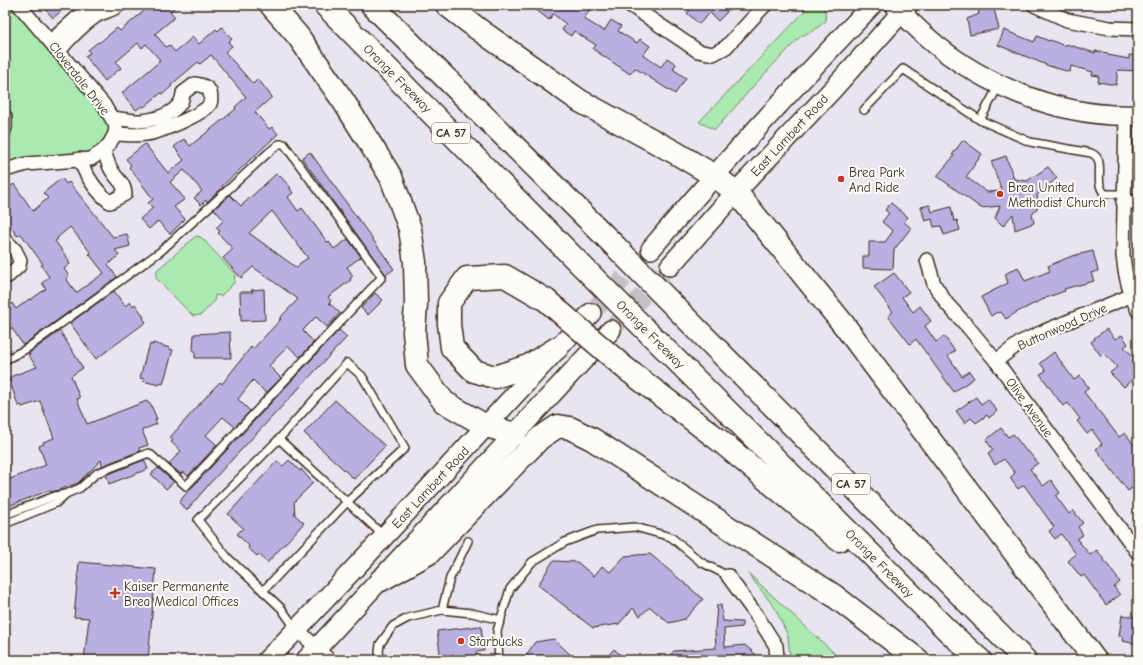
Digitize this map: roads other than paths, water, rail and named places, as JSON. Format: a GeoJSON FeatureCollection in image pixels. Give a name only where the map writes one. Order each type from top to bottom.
{"type":"FeatureCollection","features":[{"type":"Feature","properties":{"kind":"highway"},"geometry":{"type":"LineString","coordinates":[[271,5],[298,36],[339,95],[391,177],[410,229],[415,262],[416,304],[414,332],[417,365],[444,402],[486,426],[515,434]]}},
{"type":"Feature","properties":{"kind":"highway","name":"Orange Freeway"},"geometry":{"type":"LineString","coordinates":[[325,5],[578,261],[948,630],[980,660]]}},
{"type":"Feature","properties":{"kind":"highway","name":"CA 57"},"geometry":{"type":"LineString","coordinates":[[372,5],[614,245],[1025,660]]}},
{"type":"Feature","properties":{"kind":"highway"},"geometry":{"type":"LineString","coordinates":[[447,5],[478,29],[580,101],[676,153],[713,175],[736,192],[754,212],[844,325],[1095,660]]}},
{"type":"Feature","properties":{"kind":"highway"},"geometry":{"type":"LineString","coordinates":[[557,348],[528,366],[495,377],[474,371],[452,348],[449,324],[449,304],[467,278],[505,276],[546,300],[625,368],[719,440],[948,630]]}},
{"type":"Feature","properties":{"kind":"highway"},"geometry":{"type":"LineString","coordinates":[[381,580],[429,553],[540,438],[558,426],[570,428],[592,439],[813,582],[833,595],[918,660]]}},
{"type":"Feature","properties":{"kind":"main road"},"geometry":{"type":"LineString","coordinates":[[651,249],[713,175],[799,81],[872,5]]}},
{"type":"Feature","properties":{"kind":"main road","name":"East Lambert Road"},"geometry":{"type":"LineString","coordinates":[[670,266],[736,192],[832,89],[902,7]]}},
{"type":"Feature","properties":{"kind":"main road"},"geometry":{"type":"LineString","coordinates":[[902,7],[914,26],[943,50],[973,71],[1008,89],[1046,103],[1086,112],[1132,116]]}},
{"type":"Feature","properties":{"kind":"main road","name":"East Lambert Road"},"geometry":{"type":"LineString","coordinates":[[267,660],[297,630],[591,313]]}},
{"type":"Feature","properties":{"kind":"main road","name":"East Lambert Road"},"geometry":{"type":"LineString","coordinates":[[317,656],[381,580],[611,330]]}},
{"type":"Feature","properties":{"kind":"street","name":"Cloverdale Drive"},"geometry":{"type":"LineString","coordinates":[[19,5],[104,105],[116,126],[115,134]]}},
{"type":"Feature","properties":{"kind":"street"},"geometry":{"type":"LineString","coordinates":[[55,46],[91,5]]}},
{"type":"Feature","properties":{"kind":"street"},"geometry":{"type":"LineString","coordinates":[[55,46],[67,41],[96,16],[102,8],[111,11],[119,5]]}},
{"type":"Feature","properties":{"kind":"street"},"geometry":{"type":"LineString","coordinates":[[630,5],[698,51],[713,54],[726,47],[765,5]]}},
{"type":"Feature","properties":{"kind":"street"},"geometry":{"type":"LineString","coordinates":[[1034,5],[1067,20],[1110,28],[1138,29]]}},
{"type":"Feature","properties":{"kind":"street"},"geometry":{"type":"LineString","coordinates":[[5,170],[28,164],[91,159],[104,150],[115,134],[146,134],[170,128],[203,111],[210,104],[211,97],[209,90],[203,85],[195,84],[183,93],[183,99],[178,107],[165,116],[140,121],[112,118]]}},
{"type":"Feature","properties":{"kind":"street"},"geometry":{"type":"LineString","coordinates":[[183,99],[189,107],[197,113]]}},
{"type":"Feature","properties":{"kind":"street"},"geometry":{"type":"LineString","coordinates":[[1132,116],[1123,198],[1123,256],[1125,277],[1130,296],[1138,311]]}},
{"type":"Feature","properties":{"kind":"street"},"geometry":{"type":"LineString","coordinates":[[5,117],[5,128]]}},
{"type":"Feature","properties":{"kind":"street"},"geometry":{"type":"LineString","coordinates":[[79,159],[84,170],[101,195],[110,202],[125,194],[124,186],[113,173],[107,161],[104,150]]}},
{"type":"Feature","properties":{"kind":"street"},"geometry":{"type":"LineString","coordinates":[[1123,198],[1138,202]]}},
{"type":"Feature","properties":{"kind":"street"},"geometry":{"type":"LineString","coordinates":[[5,240],[15,250],[20,260],[19,266],[8,276],[5,276]]}},
{"type":"Feature","properties":{"kind":"street","name":"Olive Avenue"},"geometry":{"type":"LineString","coordinates":[[927,260],[934,284],[947,304],[996,361],[1138,553]]}},
{"type":"Feature","properties":{"kind":"street","name":"Buttonwood Drive"},"geometry":{"type":"LineString","coordinates":[[996,361],[1021,342],[1130,296]]}},
{"type":"Feature","properties":{"kind":"street"},"geometry":{"type":"LineString","coordinates":[[728,576],[757,616],[776,646],[777,660]]}},
{"type":"Feature","properties":{"kind":"street"},"geometry":{"type":"LineString","coordinates":[[297,630],[317,656]]}},
{"type":"Feature","properties":{"kind":"lane"},"geometry":{"type":"LineString","coordinates":[[864,110],[903,69],[980,120],[1030,142],[1096,155],[1100,161],[1099,185],[1101,190],[1105,194],[1123,198]]}},
{"type":"Feature","properties":{"kind":"lane"},"geometry":{"type":"LineString","coordinates":[[980,120],[999,84]]}},
{"type":"Feature","properties":{"kind":"lane"},"geometry":{"type":"LineString","coordinates":[[5,360],[26,349],[161,251],[279,144],[284,144],[382,277],[186,486],[149,453],[97,473],[80,488],[5,515]]}},
{"type":"Feature","properties":{"kind":"lane"},"geometry":{"type":"LineString","coordinates":[[263,591],[347,502],[405,448],[362,376],[347,363],[279,438],[198,520],[228,558],[281,608],[297,630]]}},
{"type":"Feature","properties":{"kind":"lane"},"geometry":{"type":"LineString","coordinates":[[279,438],[384,536]]}},
{"type":"Feature","properties":{"kind":"lane"},"geometry":{"type":"LineString","coordinates":[[5,524],[56,503],[66,494]]}},
{"type":"Feature","properties":{"kind":"lane"},"geometry":{"type":"LineString","coordinates":[[499,660],[497,631],[510,589],[532,562],[565,542],[597,530],[635,527],[671,537],[701,562],[728,576]]}},
{"type":"Feature","properties":{"kind":"lane"},"geometry":{"type":"LineString","coordinates":[[442,610],[450,578],[468,541]]}},
{"type":"Feature","properties":{"kind":"lane"},"geometry":{"type":"LineString","coordinates":[[381,660],[379,653],[380,644],[393,626],[408,618],[442,610],[472,613],[501,620]]}},
{"type":"Feature","properties":{"kind":"tunnel"},"geometry":{"type":"LineString","coordinates":[[591,313],[651,249]]}},
{"type":"Feature","properties":{"kind":"tunnel"},"geometry":{"type":"LineString","coordinates":[[611,330],[670,266]]}},
{"type":"Feature","properties":{"kind":"place","name":"Brea Park And Ride"},"geometry":{"type":"Point","coordinates":[841,179]}},
{"type":"Feature","properties":{"kind":"place","name":"Brea United Methodist Church"},"geometry":{"type":"Point","coordinates":[1000,194]}},
{"type":"Feature","properties":{"kind":"place","name":"Kaiser Permanente Brea Medical Offices"},"geometry":{"type":"Point","coordinates":[115,593]}},
{"type":"Feature","properties":{"kind":"place","name":"Starbucks"},"geometry":{"type":"Point","coordinates":[461,641]}}]}
